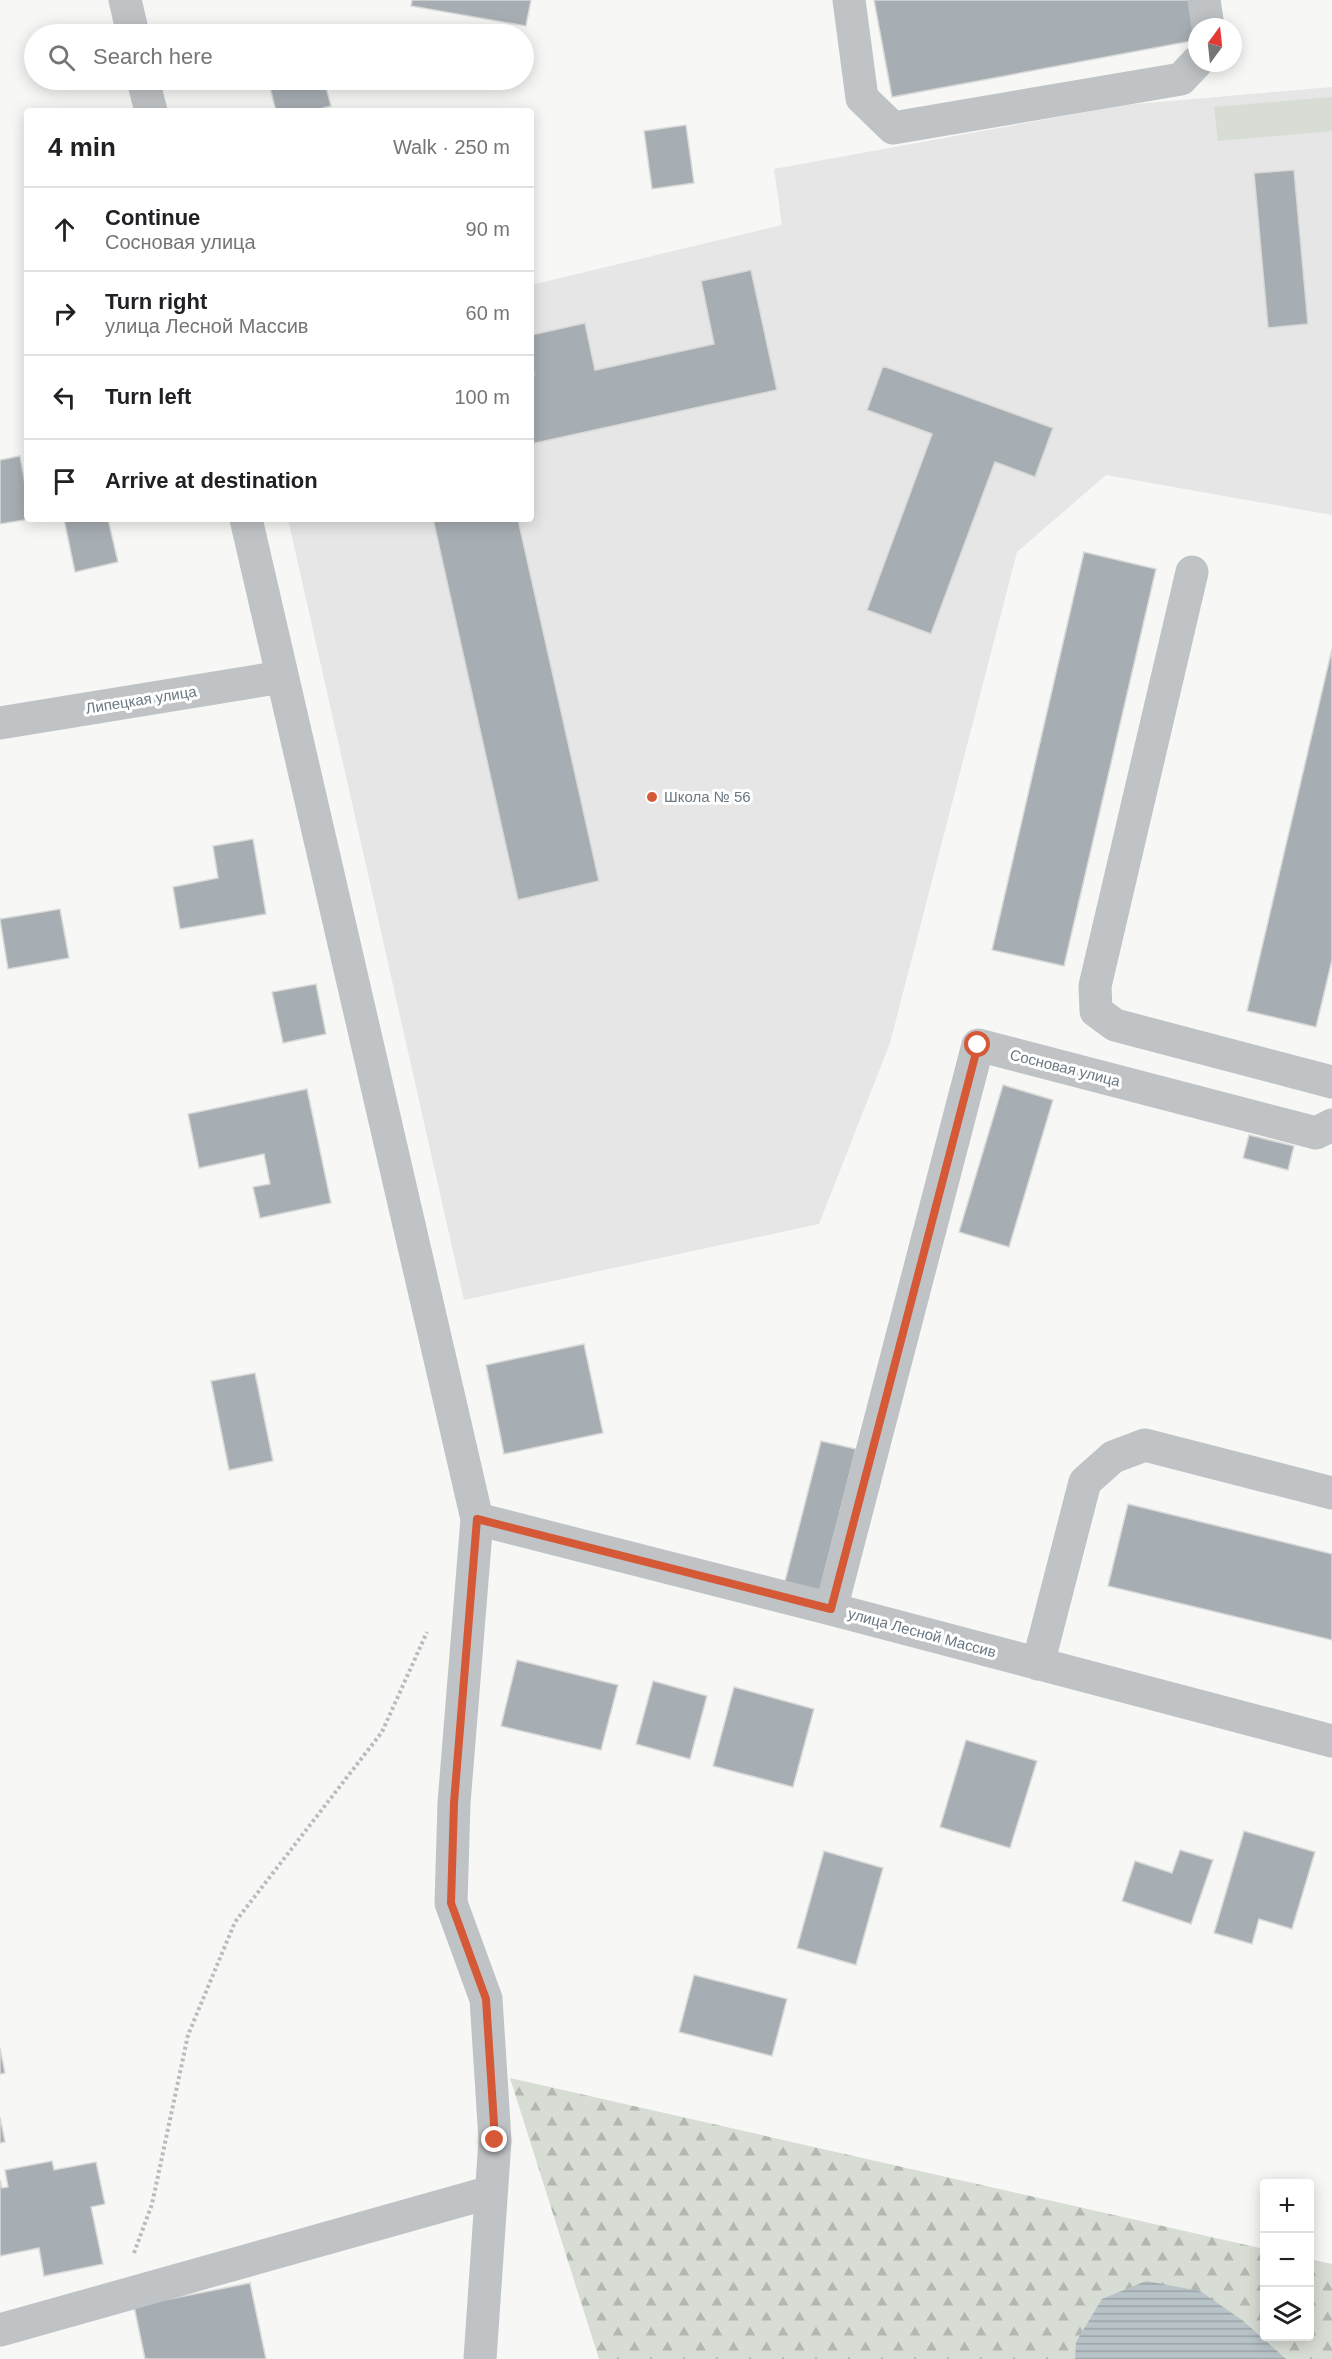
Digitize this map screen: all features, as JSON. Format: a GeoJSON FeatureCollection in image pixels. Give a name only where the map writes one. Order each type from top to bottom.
{"type":"FeatureCollection","features":[{"type":"Feature","properties":{"kind":"street"},"geometry":{"type":"LineString","coordinates":[[124,0],[130,24]]}},
{"type":"Feature","properties":{"kind":"street"},"geometry":{"type":"LineString","coordinates":[[849,0],[862,98],[893,128],[1180,79],[1188,71]]}},
{"type":"Feature","properties":{"kind":"street"},"geometry":{"type":"LineString","coordinates":[[1204,0],[1207,18]]}},
{"type":"Feature","properties":{"kind":"street"},"geometry":{"type":"LineString","coordinates":[[146,90],[150,108]]}},
{"type":"Feature","properties":{"kind":"street"},"geometry":{"type":"LineString","coordinates":[[247,522],[477,1519],[454,1803],[451,1903],[486,1999],[495,2140],[480,2359]]}},
{"type":"Feature","properties":{"kind":"street"},"geometry":{"type":"LineString","coordinates":[[1192,572],[1095,986],[1096,1011],[1115,1025],[1332,1082]]}},
{"type":"Feature","properties":{"kind":"street","name":"Липецкая улица"},"geometry":{"type":"LineString","coordinates":[[0,723],[282,677]]}},
{"type":"Feature","properties":{"kind":"street","name":"Сосновая улица"},"geometry":{"type":"LineString","coordinates":[[831,1609],[978,1045],[1316,1133],[1332,1125]]}},
{"type":"Feature","properties":{"kind":"street"},"geometry":{"type":"LineString","coordinates":[[1038,1664],[1085,1482],[1113,1456],[1145,1445],[1332,1493]]}},
{"type":"Feature","properties":{"kind":"street","name":"улица Лесной Массив"},"geometry":{"type":"LineString","coordinates":[[477,1519],[831,1609],[1332,1742]]}},
{"type":"Feature","properties":{"kind":"street"},"geometry":{"type":"LineString","coordinates":[[0,2330],[491,2192]]}},
{"type":"Feature","properties":{"kind":"path"},"geometry":{"type":"LineString","coordinates":[[117,2298],[152,2204],[188,2036],[235,1922],[382,1732],[430,1626]]}},
{"type":"Feature","properties":{"kind":"shaded area","name":"Школа № 56"},"geometry":{"type":"Polygon","coordinates":[[[1332,87],[1332,515],[1106,475],[1017,552],[890,1043],[819,1224],[464,1300],[289,522],[534,522],[534,284],[782,225],[774,169],[1124,105],[1332,87]]]}},
{"type":"Feature","properties":{"kind":"shaded area"},"geometry":{"type":"Polygon","coordinates":[[[1146,2281],[1200,2291],[1242,2320],[1260,2336],[1260,2341],[1266,2341],[1286,2359],[1075,2359],[1076,2342],[1102,2299],[1146,2281]]]}},
{"type":"Feature","properties":{"kind":"green space"},"geometry":{"type":"Polygon","coordinates":[[[1332,97],[1332,131],[1218,141],[1214,107],[1332,97]]]}},
{"type":"Feature","properties":{"kind":"green space"},"geometry":{"type":"Polygon","coordinates":[[[510,2078],[1260,2248],[1260,2341],[1314,2341],[1314,2260],[1332,2264],[1332,2359],[599,2359],[510,2078]]]}},
{"type":"Feature","properties":{"kind":"building"},"geometry":{"type":"Polygon","coordinates":[[[412,0],[531,0],[526,24],[514,24],[411,6],[412,0]]]}},
{"type":"Feature","properties":{"kind":"building"},"geometry":{"type":"Polygon","coordinates":[[[874,0],[1191,0],[1194,18],[1188,18],[1188,42],[892,97],[874,0]]]}},
{"type":"Feature","properties":{"kind":"building"},"geometry":{"type":"Polygon","coordinates":[[[271,90],[327,90],[331,106],[323,108],[275,108],[271,90]]]}},
{"type":"Feature","properties":{"kind":"building"},"geometry":{"type":"Polygon","coordinates":[[[686,125],[694,183],[652,189],[644,131],[686,125]]]}},
{"type":"Feature","properties":{"kind":"building"},"geometry":{"type":"Polygon","coordinates":[[[1294,170],[1308,324],[1268,328],[1254,173],[1294,170]]]}},
{"type":"Feature","properties":{"kind":"building"},"geometry":{"type":"Polygon","coordinates":[[[751,270],[777,390],[534,443],[534,334],[585,323],[595,370],[714,344],[701,281],[751,270]]]}},
{"type":"Feature","properties":{"kind":"building"},"geometry":{"type":"Polygon","coordinates":[[[883,366],[1053,428],[1035,477],[995,462],[931,634],[867,610],[932,434],[867,410],[883,366]]]}},
{"type":"Feature","properties":{"kind":"building"},"geometry":{"type":"Polygon","coordinates":[[[20,456],[24,478],[24,520],[0,524],[0,460],[20,456]]]}},
{"type":"Feature","properties":{"kind":"building"},"geometry":{"type":"Polygon","coordinates":[[[65,522],[109,522],[118,562],[75,572],[65,522]]]}},
{"type":"Feature","properties":{"kind":"building"},"geometry":{"type":"Polygon","coordinates":[[[434,522],[519,522],[599,881],[518,900],[434,522]]]}},
{"type":"Feature","properties":{"kind":"building"},"geometry":{"type":"Polygon","coordinates":[[[1084,552],[1156,569],[1064,966],[992,950],[1084,552]]]}},
{"type":"Feature","properties":{"kind":"building"},"geometry":{"type":"Polygon","coordinates":[[[1332,649],[1332,960],[1316,1027],[1247,1011],[1332,649]]]}},
{"type":"Feature","properties":{"kind":"building"},"geometry":{"type":"Polygon","coordinates":[[[253,839],[266,914],[180,929],[173,887],[218,878],[213,846],[253,839]]]}},
{"type":"Feature","properties":{"kind":"building"},"geometry":{"type":"Polygon","coordinates":[[[60,909],[69,958],[8,969],[0,919],[60,909]]]}},
{"type":"Feature","properties":{"kind":"building"},"geometry":{"type":"Polygon","coordinates":[[[316,984],[326,1034],[283,1043],[272,992],[316,984]]]}},
{"type":"Feature","properties":{"kind":"building"},"geometry":{"type":"Polygon","coordinates":[[[1003,1085],[1053,1100],[1009,1247],[959,1232],[1003,1085]]]}},
{"type":"Feature","properties":{"kind":"building"},"geometry":{"type":"Polygon","coordinates":[[[307,1089],[331,1203],[260,1218],[253,1187],[270,1184],[264,1154],[199,1168],[188,1114],[307,1089]]]}},
{"type":"Feature","properties":{"kind":"building"},"geometry":{"type":"Polygon","coordinates":[[[1249,1135],[1294,1146],[1288,1170],[1243,1158],[1249,1135]]]}},
{"type":"Feature","properties":{"kind":"building"},"geometry":{"type":"Polygon","coordinates":[[[584,1344],[603,1433],[504,1454],[486,1365],[584,1344]]]}},
{"type":"Feature","properties":{"kind":"building"},"geometry":{"type":"Polygon","coordinates":[[[255,1373],[273,1461],[229,1470],[211,1381],[255,1373]]]}},
{"type":"Feature","properties":{"kind":"building"},"geometry":{"type":"Polygon","coordinates":[[[821,1441],[856,1449],[819,1594],[784,1585],[821,1441]]]}},
{"type":"Feature","properties":{"kind":"building"},"geometry":{"type":"Polygon","coordinates":[[[1128,1504],[1332,1554],[1332,1640],[1108,1586],[1128,1504]]]}},
{"type":"Feature","properties":{"kind":"building"},"geometry":{"type":"Polygon","coordinates":[[[517,1660],[618,1685],[601,1750],[501,1726],[517,1660]]]}},
{"type":"Feature","properties":{"kind":"building"},"geometry":{"type":"Polygon","coordinates":[[[653,1681],[707,1696],[690,1759],[636,1744],[653,1681]]]}},
{"type":"Feature","properties":{"kind":"building"},"geometry":{"type":"Polygon","coordinates":[[[734,1687],[814,1709],[793,1787],[713,1766],[734,1687]]]}},
{"type":"Feature","properties":{"kind":"building"},"geometry":{"type":"Polygon","coordinates":[[[966,1740],[1037,1761],[1010,1848],[940,1827],[966,1740]]]}},
{"type":"Feature","properties":{"kind":"building"},"geometry":{"type":"Polygon","coordinates":[[[1244,1831],[1315,1852],[1292,1929],[1259,1919],[1252,1944],[1214,1933],[1244,1831]]]}},
{"type":"Feature","properties":{"kind":"building"},"geometry":{"type":"Polygon","coordinates":[[[1180,1850],[1213,1860],[1191,1924],[1122,1901],[1135,1861],[1172,1873],[1180,1850]]]}},
{"type":"Feature","properties":{"kind":"building"},"geometry":{"type":"Polygon","coordinates":[[[824,1851],[883,1868],[856,1965],[797,1948],[824,1851]]]}},
{"type":"Feature","properties":{"kind":"building"},"geometry":{"type":"Polygon","coordinates":[[[694,1975],[787,1999],[772,2056],[679,2032],[694,1975]]]}},
{"type":"Feature","properties":{"kind":"building"},"geometry":{"type":"Polygon","coordinates":[[[0,2048],[5,2073],[0,2074],[0,2048]]]}},
{"type":"Feature","properties":{"kind":"building"},"geometry":{"type":"Polygon","coordinates":[[[0,2117],[5,2142],[0,2143],[0,2117]]]}},
{"type":"Feature","properties":{"kind":"building"},"geometry":{"type":"Polygon","coordinates":[[[52,2161],[54,2170],[96,2162],[105,2204],[91,2207],[103,2264],[44,2276],[39,2248],[0,2256],[0,2180],[2,2188],[8,2187],[5,2170],[52,2161]]]}},
{"type":"Feature","properties":{"kind":"building"},"geometry":{"type":"Polygon","coordinates":[[[250,2283],[266,2359],[145,2359],[134,2306],[250,2283]]]}},
{"type":"Feature","properties":{"kind":"place","name":"Школа № 56"},"geometry":{"type":"Point","coordinates":[652,797]}},
{"type":"Feature","properties":{"kind":"route"},"geometry":{"type":"LineString","coordinates":[[495,2140],[486,1999],[451,1903],[454,1803],[477,1519],[831,1609],[978,1045]]}}]}
